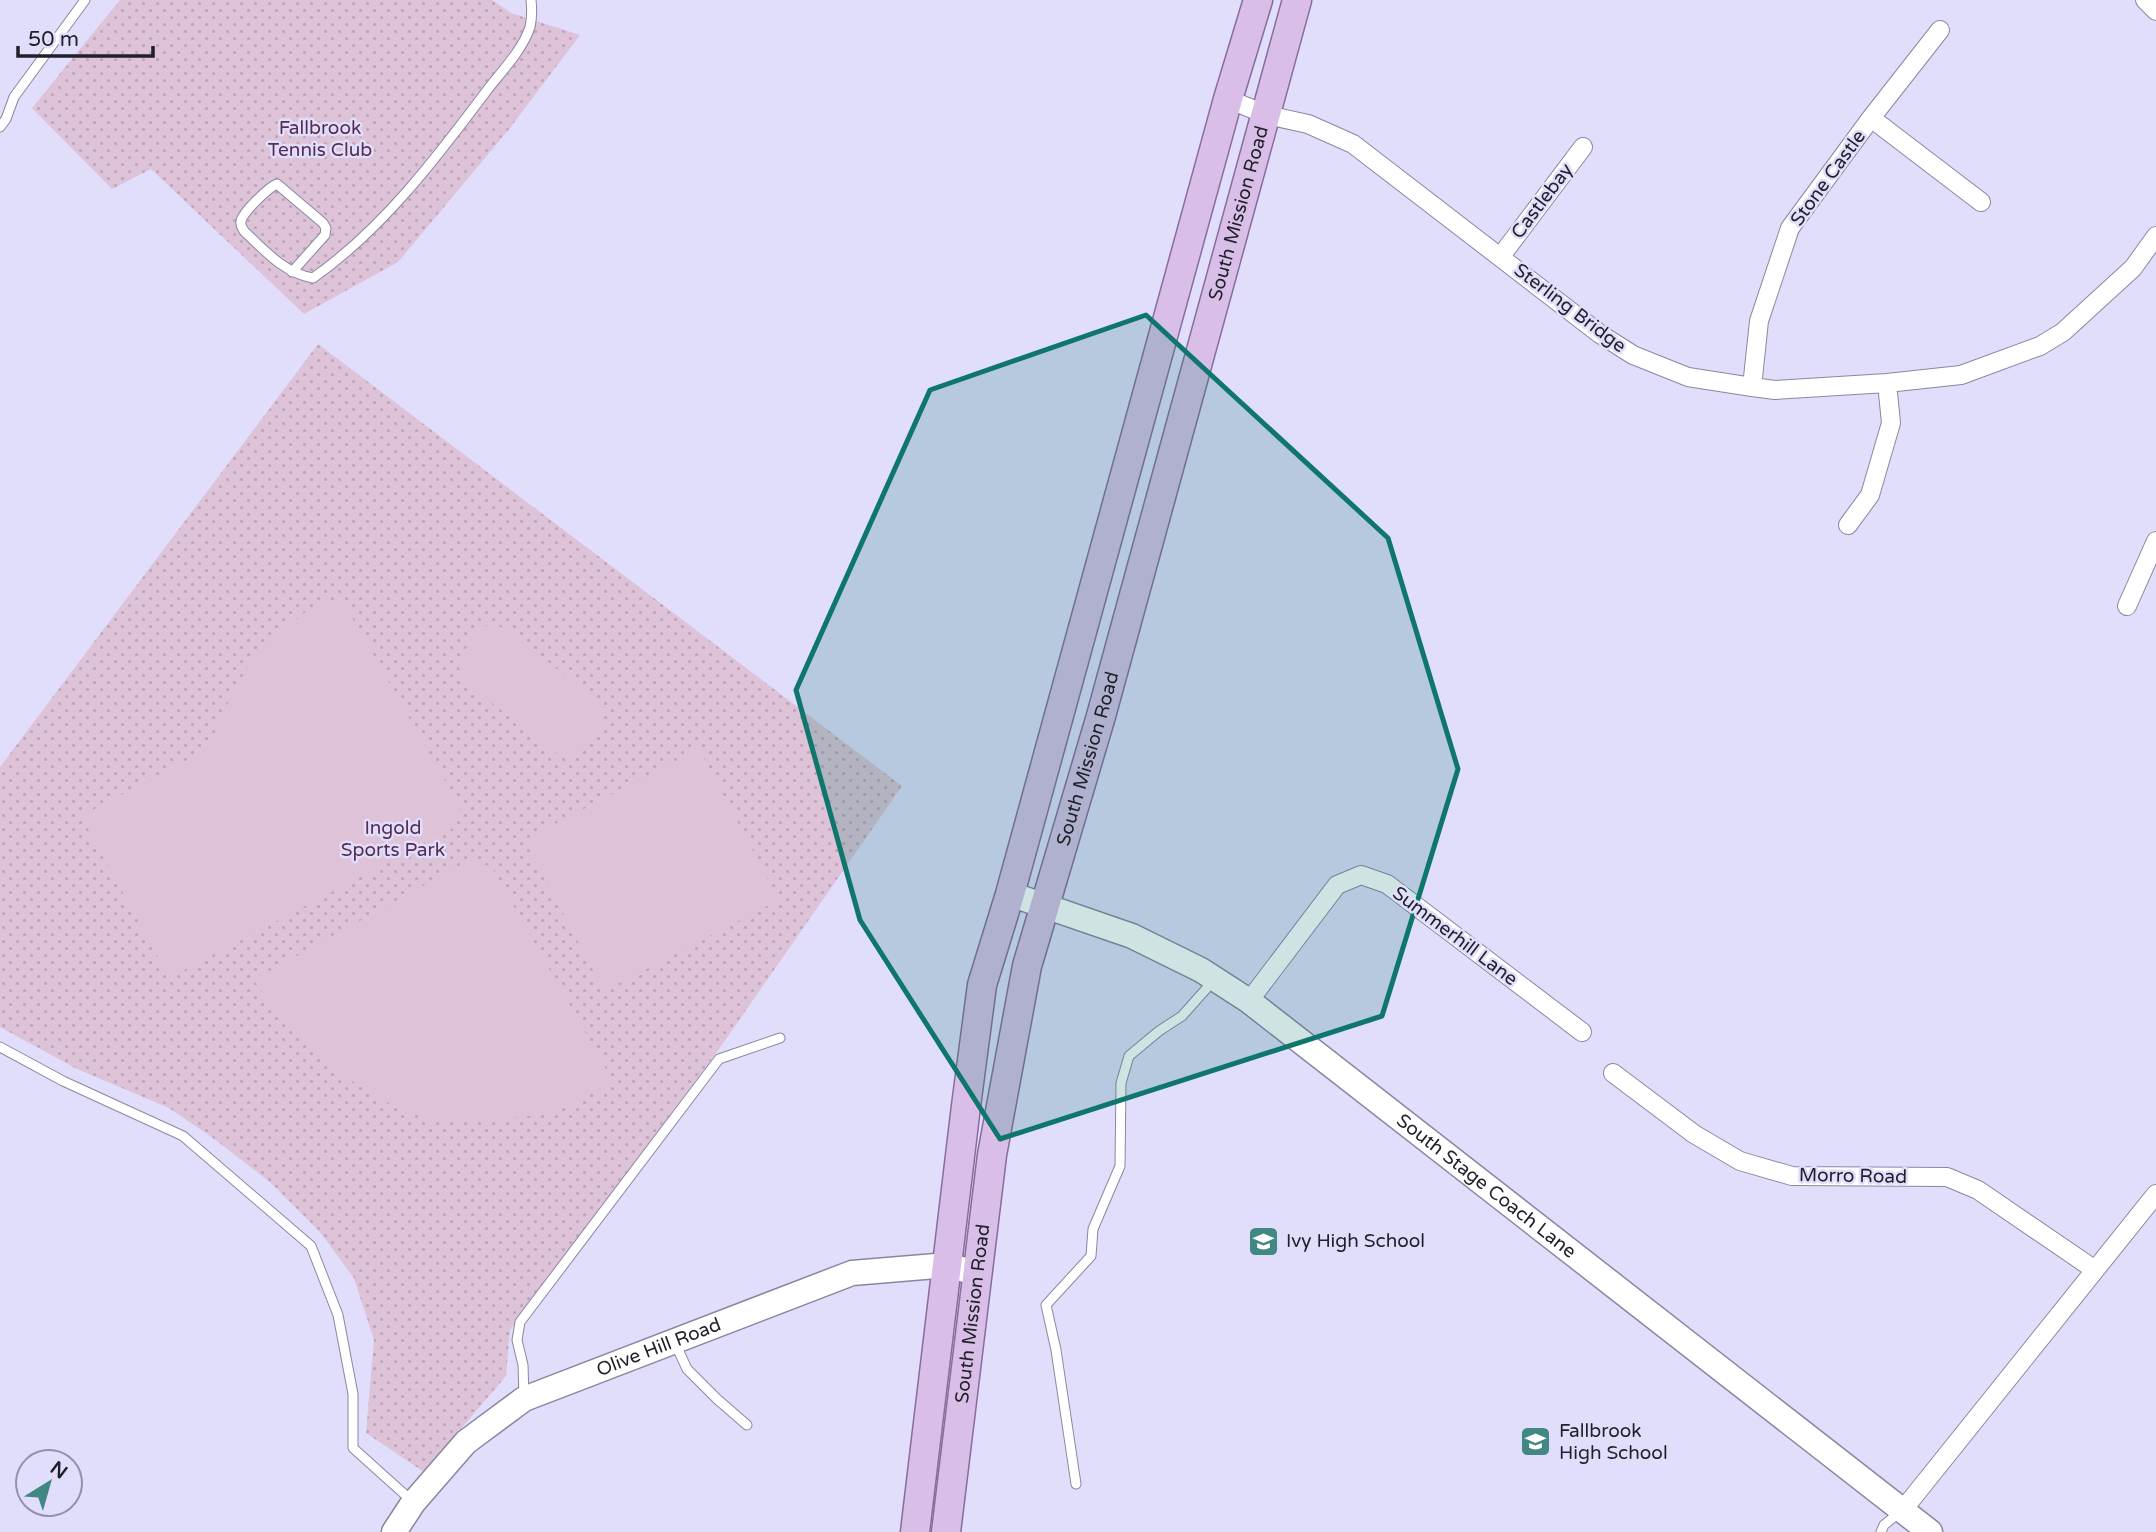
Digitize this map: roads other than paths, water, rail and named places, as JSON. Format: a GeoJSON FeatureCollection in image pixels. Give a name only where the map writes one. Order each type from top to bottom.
{"type":"FeatureCollection","features":[{"type":"Feature","properties":{"kind":"main road","name":"South Mission Road"},"geometry":{"type":"LineString","coordinates":[[915,1532],[982,985],[1010,894],[1228,99],[1258,0]]}},
{"type":"Feature","properties":{"kind":"main road","name":"South Mission Road"},"geometry":{"type":"LineString","coordinates":[[946,1532],[994,1143],[1027,966],[1101,716],[1297,0]]}},
{"type":"Feature","properties":{"kind":"main road","name":"South Stage Coach Lane"},"geometry":{"type":"LineString","coordinates":[[1010,894],[1132,936],[1201,970],[1249,1001],[1930,1532]]}},
{"type":"Feature","properties":{"kind":"main road","name":"Olive Hill Road"},"geometry":{"type":"LineString","coordinates":[[394,1532],[413,1503],[466,1442],[524,1399],[852,1273],[948,1265],[978,1274]]}},
{"type":"Feature","properties":{"kind":"street"},"geometry":{"type":"LineString","coordinates":[[2145,0],[2156,11]]}},
{"type":"Feature","properties":{"kind":"street","name":"Stone Castle"},"geometry":{"type":"LineString","coordinates":[[1752,387],[1759,321],[1790,228],[1940,30]]}},
{"type":"Feature","properties":{"kind":"street","name":"Sterling Bridge"},"geometry":{"type":"LineString","coordinates":[[1228,99],[1267,115],[1308,124],[1353,144],[1600,334],[1633,355],[1688,377],[1752,387],[1774,390],[1961,375],[2040,346],[2063,332],[2133,268],[2156,236]]}},
{"type":"Feature","properties":{"kind":"street"},"geometry":{"type":"LineString","coordinates":[[1871,118],[1981,202]]}},
{"type":"Feature","properties":{"kind":"street","name":"Castlebay"},"geometry":{"type":"LineString","coordinates":[[1501,256],[1583,147]]}},
{"type":"Feature","properties":{"kind":"street"},"geometry":{"type":"LineString","coordinates":[[1848,525],[1870,495],[1891,423],[1887,383]]}},
{"type":"Feature","properties":{"kind":"street"},"geometry":{"type":"LineString","coordinates":[[2127,607],[2156,541]]}},
{"type":"Feature","properties":{"kind":"street","name":"Summerhill Lane"},"geometry":{"type":"LineString","coordinates":[[1249,1001],[1337,885],[1360,875],[1387,884],[1582,1032]]}},
{"type":"Feature","properties":{"kind":"street","name":"Morro Road"},"geometry":{"type":"LineString","coordinates":[[1613,1073],[1694,1134],[1740,1161],[1792,1176],[1947,1177],[1978,1190],[2095,1270]]}},
{"type":"Feature","properties":{"kind":"street"},"geometry":{"type":"LineString","coordinates":[[1902,1511],[2156,1194]]}},
{"type":"Feature","properties":{"kind":"lane"},"geometry":{"type":"LineString","coordinates":[[0,127],[14,97],[85,0]]}},
{"type":"Feature","properties":{"kind":"lane"},"geometry":{"type":"LineString","coordinates":[[292,272],[321,241],[326,229],[313,214],[277,184],[270,187],[242,217],[241,226],[244,231],[278,263],[292,272],[299,276],[313,278],[334,263],[371,229],[438,155],[516,52],[529,29],[531,0]]}},
{"type":"Feature","properties":{"kind":"lane"},"geometry":{"type":"LineString","coordinates":[[1076,1485],[1056,1350],[1046,1305],[1091,1256],[1093,1229],[1121,1166],[1121,1083],[1129,1056],[1182,1016],[1215,979]]}},
{"type":"Feature","properties":{"kind":"lane"},"geometry":{"type":"LineString","coordinates":[[524,1399],[523,1365],[517,1340],[520,1322],[719,1059],[780,1038]]}},
{"type":"Feature","properties":{"kind":"lane"},"geometry":{"type":"LineString","coordinates":[[0,1047],[63,1082],[183,1136],[311,1245],[338,1315],[353,1394],[353,1448],[413,1503]]}},
{"type":"Feature","properties":{"kind":"lane"},"geometry":{"type":"LineString","coordinates":[[674,1341],[687,1369],[747,1424]]}},
{"type":"Feature","properties":{"kind":"lane"},"geometry":{"type":"LineString","coordinates":[[1881,1532],[1884,1525],[1902,1511]]}},
{"type":"Feature","properties":{"kind":"place","name":"Ivy High School"},"geometry":{"type":"Point","coordinates":[1263,1241]}},
{"type":"Feature","properties":{"kind":"place","name":"Fallbrook High School"},"geometry":{"type":"Point","coordinates":[1536,1442]}},
{"type":"Feature","properties":{"kind":"park label","name":"Fallbrook Tennis Club"},"geometry":{"type":"Point","coordinates":[320,139]}},
{"type":"Feature","properties":{"kind":"park label","name":"Ingold Sports Park"},"geometry":{"type":"Point","coordinates":[393,839]}}]}
